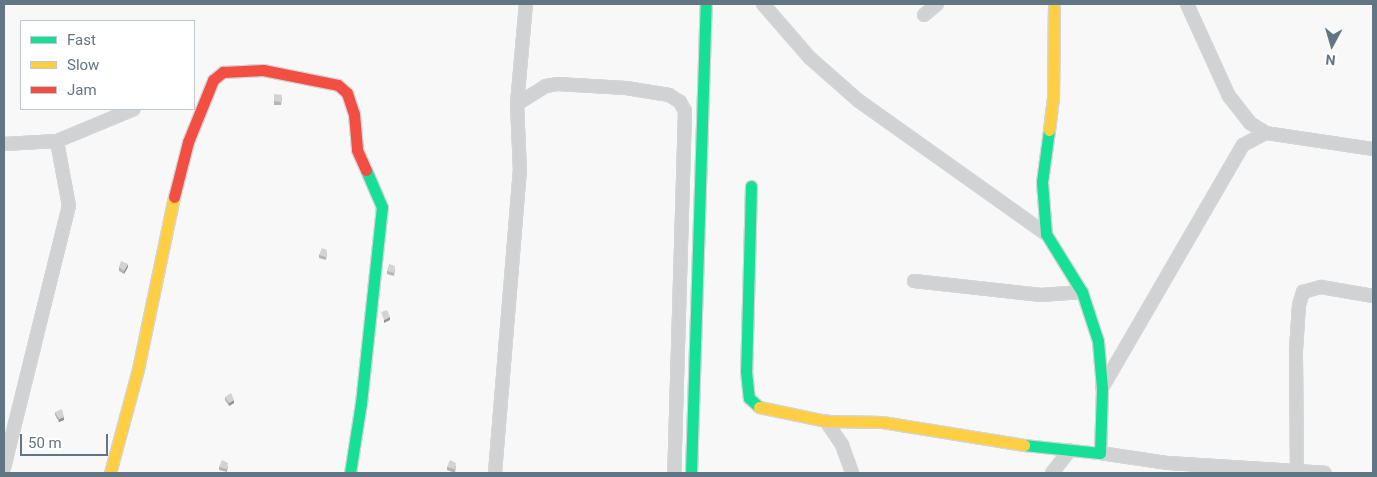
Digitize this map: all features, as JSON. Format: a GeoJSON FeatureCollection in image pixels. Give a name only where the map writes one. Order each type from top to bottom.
{"type":"FeatureCollection","features":[{"type":"Feature","properties":{"kind":"street"},"geometry":{"type":"LineString","coordinates":[[495,473],[520,172],[517,104],[526,4]]}},
{"type":"Feature","properties":{"kind":"street"},"geometry":{"type":"LineString","coordinates":[[691,473],[706,4]]}},
{"type":"Feature","properties":{"kind":"street"},"geometry":{"type":"LineString","coordinates":[[763,4],[810,58],[859,101],[1046,234],[1082,292],[1098,341],[1102,388],[1100,454]]}},
{"type":"Feature","properties":{"kind":"street"},"geometry":{"type":"LineString","coordinates":[[924,16],[937,4]]}},
{"type":"Feature","properties":{"kind":"street"},"geometry":{"type":"LineString","coordinates":[[1046,234],[1042,182],[1054,99],[1054,4]]}},
{"type":"Feature","properties":{"kind":"street"},"geometry":{"type":"LineString","coordinates":[[1187,4],[1229,96],[1250,123],[1266,134],[1373,149]]}},
{"type":"Feature","properties":{"kind":"street"},"geometry":{"type":"LineString","coordinates":[[110,473],[142,350],[175,190],[188,142],[213,80],[223,72],[263,70],[323,80],[338,85],[347,92],[354,114],[357,150],[382,207],[362,403],[350,473]]}},
{"type":"Feature","properties":{"kind":"street"},"geometry":{"type":"LineString","coordinates":[[517,104],[546,86],[580,85],[669,95],[680,102],[685,111],[674,473]]}},
{"type":"Feature","properties":{"kind":"street"},"geometry":{"type":"LineString","coordinates":[[4,144],[57,141],[132,110]]}},
{"type":"Feature","properties":{"kind":"street"},"geometry":{"type":"LineString","coordinates":[[1102,388],[1233,158],[1244,144],[1266,134]]}},
{"type":"Feature","properties":{"kind":"street"},"geometry":{"type":"LineString","coordinates":[[4,468],[69,206],[57,141]]}},
{"type":"Feature","properties":{"kind":"street"},"geometry":{"type":"LineString","coordinates":[[751,186],[746,371],[749,398],[756,406],[826,421],[882,422],[999,442],[1100,454],[1169,468],[1325,473]]}},
{"type":"Feature","properties":{"kind":"street"},"geometry":{"type":"LineString","coordinates":[[914,281],[1041,294],[1082,292]]}},
{"type":"Feature","properties":{"kind":"street"},"geometry":{"type":"LineString","coordinates":[[1297,471],[1296,350],[1298,305],[1303,292],[1321,287],[1373,296]]}},
{"type":"Feature","properties":{"kind":"street"},"geometry":{"type":"LineString","coordinates":[[826,421],[842,445],[852,473]]}},
{"type":"Feature","properties":{"kind":"street"},"geometry":{"type":"LineString","coordinates":[[675,434],[692,437]]}},
{"type":"Feature","properties":{"kind":"street"},"geometry":{"type":"LineString","coordinates":[[1052,473],[1070,450]]}},
{"type":"Feature","properties":{"kind":"building"},"geometry":{"type":"Polygon","coordinates":[[[274,94],[282,95],[281,102],[274,101],[274,94]]]}},
{"type":"Feature","properties":{"kind":"building"},"geometry":{"type":"Polygon","coordinates":[[[322,248],[327,250],[326,257],[319,255],[322,248]]]}},
{"type":"Feature","properties":{"kind":"building"},"geometry":{"type":"Polygon","coordinates":[[[121,261],[128,264],[124,271],[119,267],[121,261]]]}},
{"type":"Feature","properties":{"kind":"building"},"geometry":{"type":"Polygon","coordinates":[[[389,264],[395,266],[394,273],[387,271],[389,264]]]}},
{"type":"Feature","properties":{"kind":"building"},"geometry":{"type":"Polygon","coordinates":[[[387,310],[390,317],[384,320],[381,312],[387,310]]]}},
{"type":"Feature","properties":{"kind":"building"},"geometry":{"type":"Polygon","coordinates":[[[231,393],[234,400],[229,403],[225,397],[231,393]]]}},
{"type":"Feature","properties":{"kind":"building"},"geometry":{"type":"Polygon","coordinates":[[[62,409],[64,417],[59,419],[55,412],[62,409]]]}},
{"type":"Feature","properties":{"kind":"building"},"geometry":{"type":"Polygon","coordinates":[[[222,460],[228,463],[227,469],[219,467],[222,460]]]}},
{"type":"Feature","properties":{"kind":"building"},"geometry":{"type":"Polygon","coordinates":[[[450,460],[456,463],[455,469],[447,467],[450,460]]]}},
{"type":"Feature","properties":{"kind":"traffic: fast"},"geometry":{"type":"LineString","coordinates":[[691,473],[706,4]]}},
{"type":"Feature","properties":{"kind":"traffic: fast"},"geometry":{"type":"LineString","coordinates":[[1024,445],[1100,453],[1102,388],[1098,341],[1082,292],[1046,234],[1042,182],[1049,130]]}},
{"type":"Feature","properties":{"kind":"traffic: fast"},"geometry":{"type":"LineString","coordinates":[[350,473],[361,403],[382,207],[366,170]]}},
{"type":"Feature","properties":{"kind":"traffic: fast"},"geometry":{"type":"LineString","coordinates":[[751,186],[746,371],[749,398],[759,407]]}},
{"type":"Feature","properties":{"kind":"traffic: slow"},"geometry":{"type":"LineString","coordinates":[[1049,130],[1053,99],[1054,4]]}},
{"type":"Feature","properties":{"kind":"traffic: slow"},"geometry":{"type":"LineString","coordinates":[[110,473],[138,369],[174,197]]}},
{"type":"Feature","properties":{"kind":"traffic: slow"},"geometry":{"type":"LineString","coordinates":[[759,407],[826,421],[882,422],[1024,445]]}},
{"type":"Feature","properties":{"kind":"traffic: jam"},"geometry":{"type":"LineString","coordinates":[[174,197],[188,142],[213,80],[223,72],[263,70],[338,85],[347,93],[354,114],[357,150],[366,170]]}}]}
